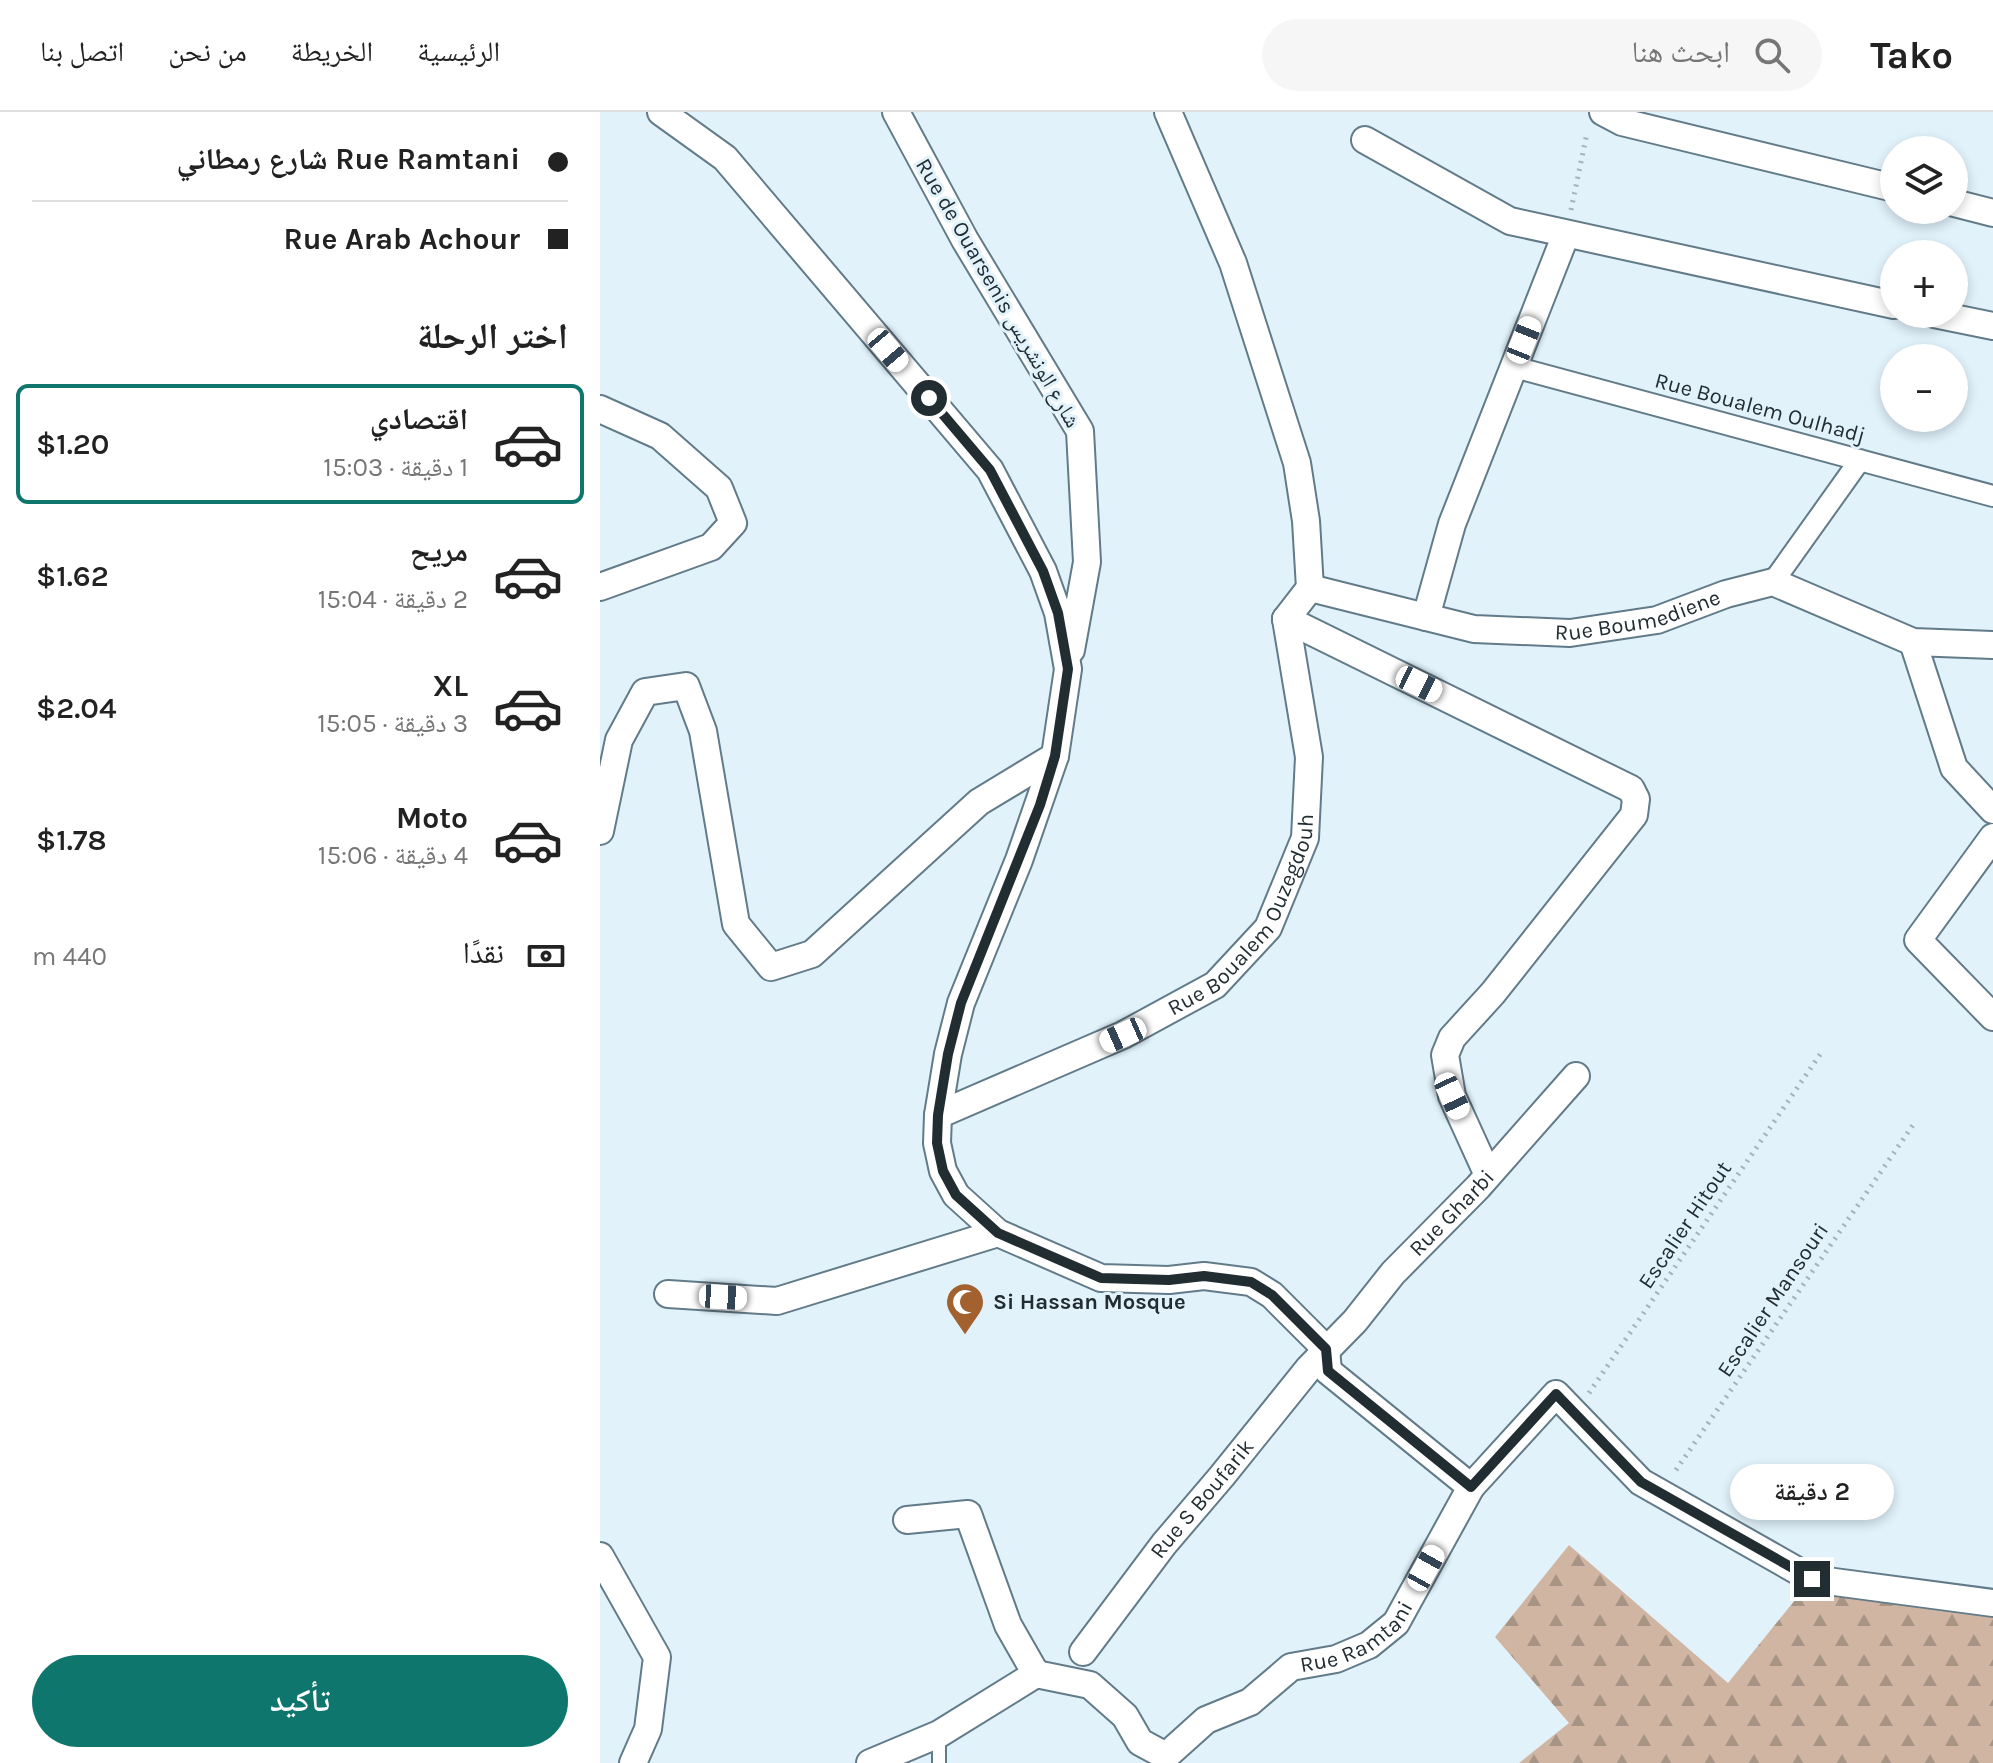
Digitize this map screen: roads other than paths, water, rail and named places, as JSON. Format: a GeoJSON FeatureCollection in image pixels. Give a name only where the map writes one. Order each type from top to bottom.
{"type":"FeatureCollection","features":[{"type":"Feature","properties":{"kind":"street"},"geometry":{"type":"LineString","coordinates":[[661,112],[725,158],[990,470],[1043,571],[1058,613],[1068,669]]}},
{"type":"Feature","properties":{"kind":"street","name":"Rue de Ouarsenis شارع الونشريس"},"geometry":{"type":"LineString","coordinates":[[896,112],[965,240],[1080,431],[1087,562],[1055,756],[1019,860],[961,1003],[948,1054],[938,1115]]}},
{"type":"Feature","properties":{"kind":"street"},"geometry":{"type":"LineString","coordinates":[[1168,112],[1233,263],[1297,463],[1306,521],[1310,588],[1286,619],[1631,789],[1636,799],[1634,815],[1493,993],[1452,1038],[1445,1055],[1452,1096],[1488,1175]]}},
{"type":"Feature","properties":{"kind":"street"},"geometry":{"type":"LineString","coordinates":[[1596,120],[1622,122],[1880,185]]}},
{"type":"Feature","properties":{"kind":"street"},"geometry":{"type":"LineString","coordinates":[[1365,140],[1510,221],[1880,302]]}},
{"type":"Feature","properties":{"kind":"street"},"geometry":{"type":"LineString","coordinates":[[1968,207],[1993,213]]}},
{"type":"Feature","properties":{"kind":"street"},"geometry":{"type":"LineString","coordinates":[[1426,617],[1452,524],[1566,234]]}},
{"type":"Feature","properties":{"kind":"street"},"geometry":{"type":"LineString","coordinates":[[1968,321],[1993,326]]}},
{"type":"Feature","properties":{"kind":"street","name":"Rue Boualem Oulhadj"},"geometry":{"type":"LineString","coordinates":[[1514,367],[1993,496]]}},
{"type":"Feature","properties":{"kind":"street"},"geometry":{"type":"LineString","coordinates":[[600,409],[660,436],[719,488],[733,523],[711,547],[600,587]]}},
{"type":"Feature","properties":{"kind":"street"},"geometry":{"type":"LineString","coordinates":[[1860,460],[1773,582],[1913,642],[1993,645]]}},
{"type":"Feature","properties":{"kind":"street","name":"Rue Boumediene"},"geometry":{"type":"LineString","coordinates":[[1310,588],[1474,629],[1570,633],[1657,620],[1726,594],[1773,582]]}},
{"type":"Feature","properties":{"kind":"street","name":"Rue Boualem Ouzegdouh"},"geometry":{"type":"LineString","coordinates":[[938,1115],[1123,1035],[1215,985],[1268,928],[1305,838],[1309,757],[1286,619]]}},
{"type":"Feature","properties":{"kind":"street"},"geometry":{"type":"LineString","coordinates":[[1913,642],[1954,768],[1993,810]]}},
{"type":"Feature","properties":{"kind":"street"},"geometry":{"type":"LineString","coordinates":[[600,831],[619,740],[645,692],[686,686],[703,731],[736,924],[771,967],[812,954],[979,802],[1055,756]]}},
{"type":"Feature","properties":{"kind":"street"},"geometry":{"type":"LineString","coordinates":[[1993,837],[1918,940],[1993,1017]]}},
{"type":"Feature","properties":{"kind":"street","name":"Rue Gharbi"},"geometry":{"type":"LineString","coordinates":[[1321,1363],[1393,1273],[1488,1175],[1576,1076]]}},
{"type":"Feature","properties":{"kind":"street"},"geometry":{"type":"LineString","coordinates":[[938,1115],[937,1143],[943,1171],[956,1195],[998,1233],[1101,1278],[1169,1280],[1204,1276],[1251,1282],[1272,1295],[1321,1363],[1471,1487],[1556,1394],[1641,1482],[1812,1579],[1993,1603]]}},
{"type":"Feature","properties":{"kind":"street"},"geometry":{"type":"LineString","coordinates":[[668,1294],[777,1301],[998,1233]]}},
{"type":"Feature","properties":{"kind":"street","name":"Rue S Boufarik"},"geometry":{"type":"LineString","coordinates":[[1083,1652],[1164,1544],[1321,1363]]}},
{"type":"Feature","properties":{"kind":"street","name":"Rue Ramtani"},"geometry":{"type":"LineString","coordinates":[[1036,1674],[1090,1685],[1125,1716],[1140,1742],[1166,1756],[1206,1720],[1250,1702],[1291,1667],[1336,1659],[1369,1645],[1396,1623],[1471,1487]]}},
{"type":"Feature","properties":{"kind":"street"},"geometry":{"type":"LineString","coordinates":[[870,1763],[939,1734],[1036,1674],[1008,1625],[968,1514],[907,1520]]}},
{"type":"Feature","properties":{"kind":"street"},"geometry":{"type":"LineString","coordinates":[[600,1556],[657,1657],[648,1729],[633,1763]]}},
{"type":"Feature","properties":{"kind":"lane"},"geometry":{"type":"LineString","coordinates":[[939,1734],[939,1763]]}},
{"type":"Feature","properties":{"kind":"place","name":"Si Hassan Mosque"},"geometry":{"type":"Point","coordinates":[965,1336]}}]}
